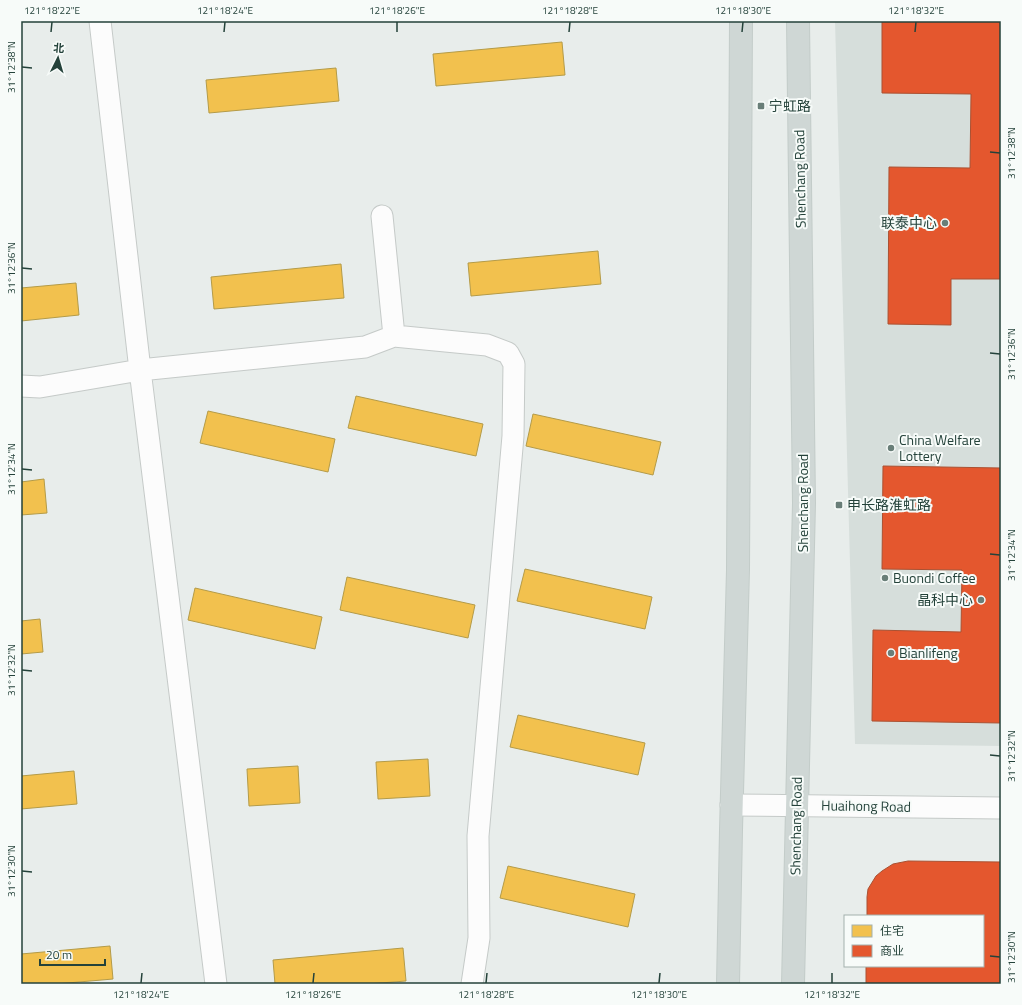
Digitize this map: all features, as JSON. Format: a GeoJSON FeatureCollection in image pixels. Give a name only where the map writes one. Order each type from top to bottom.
{"type":"FeatureCollection","features":[{"type":"Feature","properties":{"kind":"main road"},"geometry":{"type":"LineString","coordinates":[[728,984],[731,805],[738,570],[741,21]]}},
{"type":"Feature","properties":{"kind":"main road","name":"Shenchang Road"},"geometry":{"type":"LineString","coordinates":[[793,984],[804,503],[798,21]]}},
{"type":"Feature","properties":{"kind":"street"},"geometry":{"type":"LineString","coordinates":[[100,21],[140,370],[216,984]]}},
{"type":"Feature","properties":{"kind":"street"},"geometry":{"type":"LineString","coordinates":[[382,216],[394,336]]}},
{"type":"Feature","properties":{"kind":"street"},"geometry":{"type":"LineString","coordinates":[[21,386],[40,387],[140,370],[365,347],[394,336],[487,344],[508,353],[514,364],[512,436],[478,836],[479,938],[472,984]]}},
{"type":"Feature","properties":{"kind":"street","name":"Huaihong Road"},"geometry":{"type":"LineString","coordinates":[[731,805],[1001,808]]}},
{"type":"Feature","properties":{"kind":"shaded area"},"geometry":{"type":"Polygon","coordinates":[[[835,21],[1001,21],[1001,746],[855,744],[835,21]]]}},
{"type":"Feature","properties":{"kind":"building: 住宅"},"geometry":{"type":"Polygon","coordinates":[[[562,42],[565,75],[436,86],[433,54],[562,42]]]}},
{"type":"Feature","properties":{"kind":"building: 住宅"},"geometry":{"type":"Polygon","coordinates":[[[336,68],[339,101],[209,113],[206,80],[336,68]]]}},
{"type":"Feature","properties":{"kind":"building: 住宅"},"geometry":{"type":"Polygon","coordinates":[[[598,251],[601,284],[471,296],[468,263],[598,251]]]}},
{"type":"Feature","properties":{"kind":"building: 住宅"},"geometry":{"type":"Polygon","coordinates":[[[341,264],[344,298],[214,309],[211,277],[341,264]]]}},
{"type":"Feature","properties":{"kind":"building: 住宅"},"geometry":{"type":"Polygon","coordinates":[[[76,283],[79,315],[21,321],[21,288],[76,283]]]}},
{"type":"Feature","properties":{"kind":"building: 住宅"},"geometry":{"type":"Polygon","coordinates":[[[356,396],[483,424],[476,456],[348,428],[356,396]]]}},
{"type":"Feature","properties":{"kind":"building: 住宅"},"geometry":{"type":"Polygon","coordinates":[[[208,411],[335,439],[328,472],[200,443],[208,411]]]}},
{"type":"Feature","properties":{"kind":"building: 住宅"},"geometry":{"type":"Polygon","coordinates":[[[533,414],[661,442],[653,475],[526,446],[533,414]]]}},
{"type":"Feature","properties":{"kind":"building: 住宅"},"geometry":{"type":"Polygon","coordinates":[[[44,479],[47,513],[21,515],[21,482],[44,479]]]}},
{"type":"Feature","properties":{"kind":"building: 住宅"},"geometry":{"type":"Polygon","coordinates":[[[525,569],[652,597],[645,629],[517,601],[525,569]]]}},
{"type":"Feature","properties":{"kind":"building: 住宅"},"geometry":{"type":"Polygon","coordinates":[[[347,577],[475,605],[468,638],[340,610],[347,577]]]}},
{"type":"Feature","properties":{"kind":"building: 住宅"},"geometry":{"type":"Polygon","coordinates":[[[195,588],[322,617],[315,649],[188,620],[195,588]]]}},
{"type":"Feature","properties":{"kind":"building: 住宅"},"geometry":{"type":"Polygon","coordinates":[[[40,619],[43,652],[21,654],[21,621],[40,619]]]}},
{"type":"Feature","properties":{"kind":"building: 住宅"},"geometry":{"type":"Polygon","coordinates":[[[518,715],[645,743],[638,775],[510,747],[518,715]]]}},
{"type":"Feature","properties":{"kind":"building: 住宅"},"geometry":{"type":"Polygon","coordinates":[[[428,759],[430,796],[378,799],[376,762],[428,759]]]}},
{"type":"Feature","properties":{"kind":"building: 住宅"},"geometry":{"type":"Polygon","coordinates":[[[298,766],[300,803],[249,806],[247,769],[298,766]]]}},
{"type":"Feature","properties":{"kind":"building: 住宅"},"geometry":{"type":"Polygon","coordinates":[[[74,771],[77,804],[21,809],[21,776],[74,771]]]}},
{"type":"Feature","properties":{"kind":"building: 住宅"},"geometry":{"type":"Polygon","coordinates":[[[508,866],[635,894],[628,927],[500,898],[508,866]]]}},
{"type":"Feature","properties":{"kind":"building: 住宅"},"geometry":{"type":"Polygon","coordinates":[[[110,946],[113,979],[56,984],[21,984],[21,954],[110,946]]]}},
{"type":"Feature","properties":{"kind":"building: 住宅"},"geometry":{"type":"Polygon","coordinates":[[[403,948],[406,981],[368,984],[275,984],[273,960],[403,948]]]}},
{"type":"Feature","properties":{"kind":"building: 商业","name":"联泰中心"},"geometry":{"type":"Polygon","coordinates":[[[882,21],[1001,21],[1001,279],[951,279],[951,325],[888,324],[889,167],[970,168],[971,94],[882,93],[882,21]]]}},
{"type":"Feature","properties":{"kind":"building: 商业","name":"晶科中心"},"geometry":{"type":"Polygon","coordinates":[[[883,466],[1001,468],[1001,723],[872,721],[873,630],[961,632],[962,570],[882,569],[883,466]]]}},
{"type":"Feature","properties":{"kind":"building: 商业"},"geometry":{"type":"Polygon","coordinates":[[[908,861],[1001,862],[1001,984],[866,984],[866,967],[984,967],[984,915],[867,915],[868,889],[876,876],[893,864],[908,861]]]}},
{"type":"Feature","properties":{"kind":"place","name":"宁虹路"},"geometry":{"type":"Point","coordinates":[761,106]}},
{"type":"Feature","properties":{"kind":"place","name":"联泰中心"},"geometry":{"type":"Point","coordinates":[945,223]}},
{"type":"Feature","properties":{"kind":"place","name":"China Welfare Lottery"},"geometry":{"type":"Point","coordinates":[891,448]}},
{"type":"Feature","properties":{"kind":"place","name":"申长路淮虹路"},"geometry":{"type":"Point","coordinates":[839,505]}},
{"type":"Feature","properties":{"kind":"place","name":"Buondi Coffee"},"geometry":{"type":"Point","coordinates":[885,578]}},
{"type":"Feature","properties":{"kind":"place","name":"晶科中心"},"geometry":{"type":"Point","coordinates":[981,600]}},
{"type":"Feature","properties":{"kind":"place","name":"Bianlifeng"},"geometry":{"type":"Point","coordinates":[891,653]}}]}
